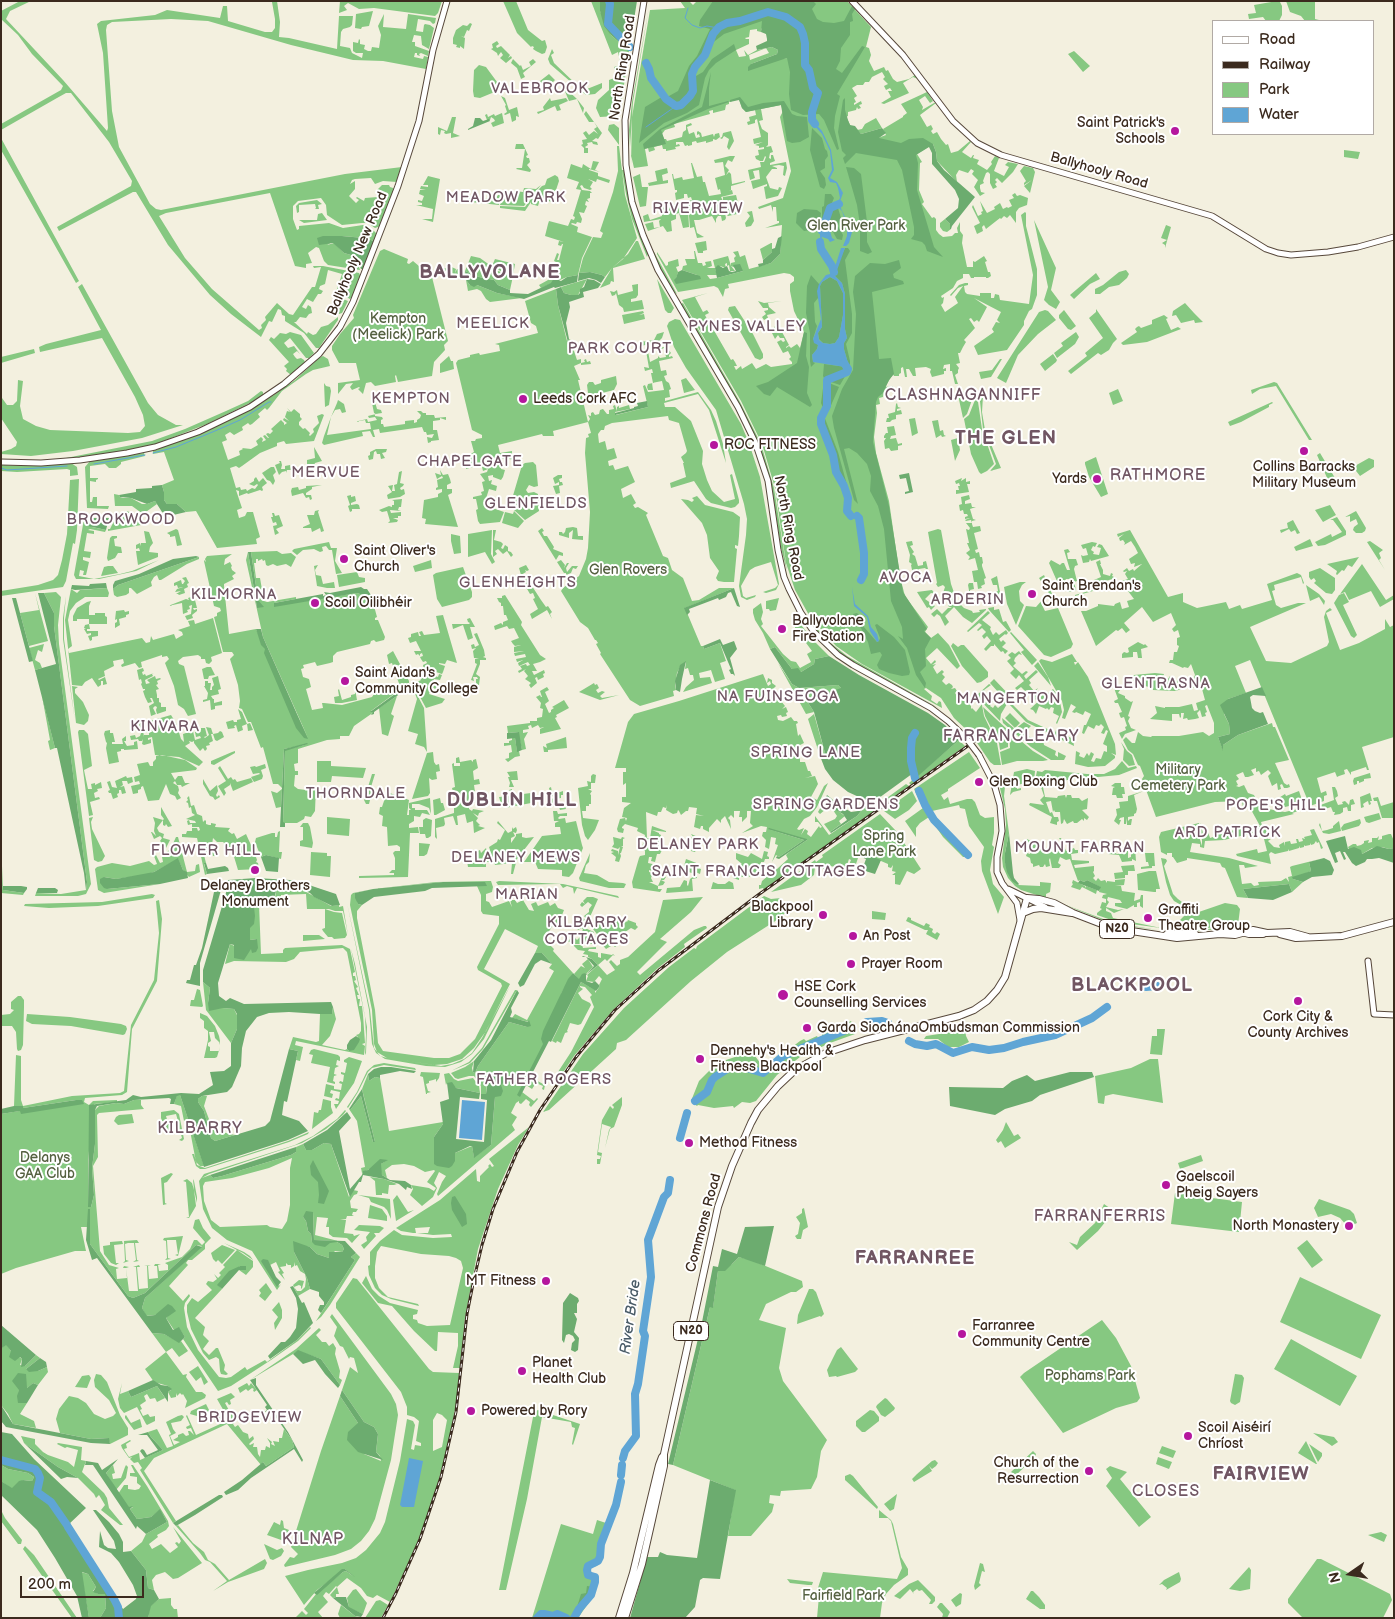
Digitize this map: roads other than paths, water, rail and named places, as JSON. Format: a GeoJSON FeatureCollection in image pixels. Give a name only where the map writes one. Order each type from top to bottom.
{"type":"FeatureCollection","features":[{"type":"Feature","properties":{"kind":"highway","name":"N20"},"geometry":{"type":"LineString","coordinates":[[1020,922],[1027,898],[1054,903],[1073,913],[1112,928],[1184,938],[1220,934],[1234,930],[1253,935],[1290,932],[1308,937],[1342,936],[1393,923]]}},
{"type":"Feature","properties":{"kind":"highway","name":"N20"},"geometry":{"type":"LineString","coordinates":[[1023,913],[1037,908],[1073,913]]}},
{"type":"Feature","properties":{"kind":"highway","name":"Commons Road"},"geometry":{"type":"LineString","coordinates":[[619,1618],[638,1552],[659,1465],[664,1454],[718,1207],[732,1166],[758,1110],[778,1086],[795,1070],[826,1053],[974,1010],[993,996],[1002,984],[1020,922]]}},
{"type":"Feature","properties":{"kind":"highway","name":"Commons Road"},"geometry":{"type":"LineString","coordinates":[[625,1618],[642,1564],[664,1466],[664,1454]]}},
{"type":"Feature","properties":{"kind":"main road","name":"Ballyhooly New Road"},"geometry":{"type":"LineString","coordinates":[[1,462],[41,463],[80,460],[146,450],[198,432],[250,407],[284,384],[319,354],[347,315],[383,229],[422,110],[429,69],[447,1]]}},
{"type":"Feature","properties":{"kind":"main road","name":"North Ring Road"},"geometry":{"type":"LineString","coordinates":[[644,1],[625,120],[626,168],[632,202],[643,235],[658,270],[738,407],[755,442],[768,481],[778,550],[784,577],[789,589],[811,628],[838,655],[930,708],[948,721],[966,738],[979,755],[994,784],[1000,806],[1002,831],[996,866],[1000,879],[1006,888]]}},
{"type":"Feature","properties":{"kind":"main road","name":"Ballyhooly Road"},"geometry":{"type":"LineString","coordinates":[[852,1],[905,57],[952,121],[977,143],[1001,155],[1206,214],[1222,221],[1266,249],[1278,253],[1291,255],[1328,252],[1394,238]]}},
{"type":"Feature","properties":{"kind":"main road"},"geometry":{"type":"LineString","coordinates":[[1006,888],[1047,908]]}},
{"type":"Feature","properties":{"kind":"main road","name":"N20"},"geometry":{"type":"LineString","coordinates":[[1006,888],[1017,903],[1020,922]]}},
{"type":"Feature","properties":{"kind":"main road"},"geometry":{"type":"LineString","coordinates":[[1368,961],[1374,1014],[1394,1015]]}},
{"type":"Feature","properties":{"kind":"water"},"geometry":{"type":"Polygon","coordinates":[[[811,116],[814,116],[814,122],[822,131],[831,150],[834,170],[830,178],[837,182],[843,193],[839,204],[852,232],[849,243],[846,246],[843,246],[847,236],[847,226],[842,211],[836,205],[840,198],[838,188],[836,183],[830,182],[828,178],[832,170],[830,151],[822,134],[811,122],[811,116]]]}},
{"type":"Feature","properties":{"kind":"water"},"geometry":{"type":"Polygon","coordinates":[[[824,222],[825,227],[830,231],[832,238],[835,240],[830,242],[822,237],[820,246],[820,234],[824,222]]]}},
{"type":"Feature","properties":{"kind":"water"},"geometry":{"type":"Polygon","coordinates":[[[841,248],[845,248],[835,276],[842,283],[845,294],[845,329],[847,338],[844,343],[844,349],[850,370],[847,373],[845,367],[813,362],[812,355],[818,345],[814,343],[813,339],[821,319],[817,291],[819,284],[835,267],[841,248]],[[830,277],[822,282],[820,286],[822,327],[818,333],[819,340],[823,343],[835,343],[839,337],[843,315],[843,293],[837,281],[830,277]]]}},
{"type":"Feature","properties":{"kind":"water"},"geometry":{"type":"Polygon","coordinates":[[[852,587],[855,604],[868,616],[871,627],[877,634],[879,641],[877,642],[870,631],[867,617],[854,606],[852,587]]]}},
{"type":"Feature","properties":{"kind":"water"},"geometry":{"type":"Polygon","coordinates":[[[462,1100],[485,1102],[482,1140],[459,1138],[462,1100]]]}},
{"type":"Feature","properties":{"kind":"water"},"geometry":{"type":"Polygon","coordinates":[[[409,1458],[423,1461],[414,1507],[402,1507],[400,1505],[409,1458]]]}},
{"type":"Feature","properties":{"kind":"waterway"},"geometry":{"type":"LineString","coordinates":[[609,1],[608,24],[630,47]]}},
{"type":"Feature","properties":{"kind":"waterway"},"geometry":{"type":"LineString","coordinates":[[688,8],[685,18],[692,25],[700,28],[707,26],[718,28]]}},
{"type":"Feature","properties":{"kind":"waterway"},"geometry":{"type":"LineString","coordinates":[[646,63],[651,78],[666,99],[676,106],[681,105],[693,91],[692,74],[705,55],[713,34],[719,27],[768,12],[786,17],[800,27],[803,34],[805,65],[809,70],[813,88],[818,93],[812,112],[812,120],[815,124]]}},
{"type":"Feature","properties":{"kind":"waterway"},"geometry":{"type":"LineString","coordinates":[[646,127],[676,106]]}},
{"type":"Feature","properties":{"kind":"waterway"},"geometry":{"type":"LineString","coordinates":[[822,231],[830,208],[839,204]]}},
{"type":"Feature","properties":{"kind":"waterway"},"geometry":{"type":"LineString","coordinates":[[820,242],[821,249],[834,272]]}},
{"type":"Feature","properties":{"kind":"waterway"},"geometry":{"type":"LineString","coordinates":[[844,363],[848,369],[847,372],[827,380],[827,406],[821,418],[821,424],[833,455],[836,472],[848,498],[847,511],[851,516]]}},
{"type":"Feature","properties":{"kind":"waterway"},"geometry":{"type":"LineString","coordinates":[[153,453],[176,447],[215,431],[240,420],[271,402]]}},
{"type":"Feature","properties":{"kind":"waterway"},"geometry":{"type":"LineString","coordinates":[[94,464],[145,455]]}},
{"type":"Feature","properties":{"kind":"waterway"},"geometry":{"type":"LineString","coordinates":[[1,468],[7,470],[67,466]]}},
{"type":"Feature","properties":{"kind":"waterway"},"geometry":{"type":"LineString","coordinates":[[857,516],[859,518],[864,553],[864,574],[861,580]]}},
{"type":"Feature","properties":{"kind":"waterway"},"geometry":{"type":"LineString","coordinates":[[915,733],[912,738],[911,748],[911,761],[915,778]]}},
{"type":"Feature","properties":{"kind":"waterway"},"geometry":{"type":"LineString","coordinates":[[919,791],[934,820],[968,855]]}},
{"type":"Feature","properties":{"kind":"waterway","name":"River Bride"},"geometry":{"type":"LineString","coordinates":[[1146,987],[1157,986]]}},
{"type":"Feature","properties":{"kind":"waterway","name":"River Bride"},"geometry":{"type":"LineString","coordinates":[[909,1041],[927,1046],[936,1044],[953,1053],[972,1047],[989,1050],[1004,1048],[1055,1035],[1092,1018],[1107,1007]]}},
{"type":"Feature","properties":{"kind":"waterway","name":"River Bride"},"geometry":{"type":"LineString","coordinates":[[867,1022],[882,1021],[888,1023]]}},
{"type":"Feature","properties":{"kind":"waterway","name":"River Bride"},"geometry":{"type":"LineString","coordinates":[[695,1101],[707,1092],[715,1077],[732,1066],[740,1066],[763,1073],[783,1056],[853,1027]]}},
{"type":"Feature","properties":{"kind":"waterway","name":"River Bride"},"geometry":{"type":"LineString","coordinates":[[680,1138],[687,1113]]}},
{"type":"Feature","properties":{"kind":"waterway","name":"River Bride"},"geometry":{"type":"LineString","coordinates":[[623,1458],[625,1451],[636,1436],[635,1394],[645,1336],[643,1331],[651,1277],[648,1240],[664,1197],[668,1193],[670,1180]]}},
{"type":"Feature","properties":{"kind":"waterway"},"geometry":{"type":"LineString","coordinates":[[1,1460],[35,1469],[40,1478],[37,1492],[51,1502],[67,1525]]}},
{"type":"Feature","properties":{"kind":"waterway","name":"River Bride"},"geometry":{"type":"LineString","coordinates":[[621,1475],[622,1465]]}},
{"type":"Feature","properties":{"kind":"waterway","name":"River Bride"},"geometry":{"type":"LineString","coordinates":[[574,1618],[591,1595],[595,1577],[588,1575],[588,1566],[598,1561],[600,1557],[601,1544],[616,1505],[621,1482]]}},
{"type":"Feature","properties":{"kind":"waterway"},"geometry":{"type":"LineString","coordinates":[[68,1527],[114,1599],[118,1607],[119,1618]]}},
{"type":"Feature","properties":{"kind":"waterway","name":"River Bride"},"geometry":{"type":"LineString","coordinates":[[537,1618],[541,1614],[553,1616],[557,1614],[566,1618]]}},
{"type":"Feature","properties":{"kind":"railway"},"geometry":{"type":"LineString","coordinates":[[383,1618],[420,1539],[441,1477],[456,1412],[467,1314],[482,1245],[493,1209],[517,1152],[540,1110],[576,1057],[615,1010],[659,970],[758,895],[979,738]]}},
{"type":"Feature","properties":{"kind":"place","name":"Saint Patrick's Schools"},"geometry":{"type":"Point","coordinates":[1175,131]}},
{"type":"Feature","properties":{"kind":"place","name":"Leeds Cork AFC"},"geometry":{"type":"Point","coordinates":[523,399]}},
{"type":"Feature","properties":{"kind":"place","name":"ROC FITNESS"},"geometry":{"type":"Point","coordinates":[714,445]}},
{"type":"Feature","properties":{"kind":"place","name":"Collins Barracks Military Museum"},"geometry":{"type":"Point","coordinates":[1304,451]}},
{"type":"Feature","properties":{"kind":"place","name":"Yards"},"geometry":{"type":"Point","coordinates":[1097,479]}},
{"type":"Feature","properties":{"kind":"place","name":"Saint Oliver's Church"},"geometry":{"type":"Point","coordinates":[344,559]}},
{"type":"Feature","properties":{"kind":"place","name":"Saint Brendan's Church"},"geometry":{"type":"Point","coordinates":[1032,594]}},
{"type":"Feature","properties":{"kind":"place","name":"Scoil Oilibhéir"},"geometry":{"type":"Point","coordinates":[315,603]}},
{"type":"Feature","properties":{"kind":"place","name":"Ballyvolane Fire Station"},"geometry":{"type":"Point","coordinates":[782,629]}},
{"type":"Feature","properties":{"kind":"place","name":"Saint Aidan's Community College"},"geometry":{"type":"Point","coordinates":[345,681]}},
{"type":"Feature","properties":{"kind":"place","name":"Glen Boxing Club"},"geometry":{"type":"Point","coordinates":[979,782]}},
{"type":"Feature","properties":{"kind":"place","name":"Delaney Brothers Monument"},"geometry":{"type":"Point","coordinates":[255,870]}},
{"type":"Feature","properties":{"kind":"place","name":"Blackpool Library"},"geometry":{"type":"Point","coordinates":[823,915]}},
{"type":"Feature","properties":{"kind":"place","name":"Graffiti Theatre Group"},"geometry":{"type":"Point","coordinates":[1148,918]}},
{"type":"Feature","properties":{"kind":"place","name":"An Post"},"geometry":{"type":"Point","coordinates":[853,936]}},
{"type":"Feature","properties":{"kind":"place","name":"Prayer Room"},"geometry":{"type":"Point","coordinates":[851,964]}},
{"type":"Feature","properties":{"kind":"place","name":"HSE Cork Counselling Services"},"geometry":{"type":"Point","coordinates":[783,995]}},
{"type":"Feature","properties":{"kind":"place","name":"Cork City & County Archives"},"geometry":{"type":"Point","coordinates":[1298,1001]}},
{"type":"Feature","properties":{"kind":"place","name":"Garda SiochánaOmbudsman Commission"},"geometry":{"type":"Point","coordinates":[807,1028]}},
{"type":"Feature","properties":{"kind":"place","name":"Dennehy's Health & Fitness Blackpool"},"geometry":{"type":"Point","coordinates":[700,1059]}},
{"type":"Feature","properties":{"kind":"place","name":"Method Fitness"},"geometry":{"type":"Point","coordinates":[689,1143]}},
{"type":"Feature","properties":{"kind":"place","name":"Gaelscoil Pheig Sayers"},"geometry":{"type":"Point","coordinates":[1166,1185]}},
{"type":"Feature","properties":{"kind":"place","name":"North Monastery"},"geometry":{"type":"Point","coordinates":[1349,1226]}},
{"type":"Feature","properties":{"kind":"place","name":"MT Fitness"},"geometry":{"type":"Point","coordinates":[546,1281]}},
{"type":"Feature","properties":{"kind":"place","name":"Farranree Community Centre"},"geometry":{"type":"Point","coordinates":[962,1334]}},
{"type":"Feature","properties":{"kind":"place","name":"Planet Health Club"},"geometry":{"type":"Point","coordinates":[522,1371]}},
{"type":"Feature","properties":{"kind":"place","name":"Powered by Rory"},"geometry":{"type":"Point","coordinates":[471,1411]}},
{"type":"Feature","properties":{"kind":"place","name":"Scoil Aiséirí Chríost"},"geometry":{"type":"Point","coordinates":[1188,1436]}},
{"type":"Feature","properties":{"kind":"place","name":"Church of the Resurrection"},"geometry":{"type":"Point","coordinates":[1089,1471]}},
{"type":"Feature","properties":{"kind":"district","name":"VALEBROOK"},"geometry":{"type":"Point","coordinates":[540,89]}},
{"type":"Feature","properties":{"kind":"district","name":"MEADOW PARK"},"geometry":{"type":"Point","coordinates":[506,198]}},
{"type":"Feature","properties":{"kind":"district","name":"RIVERVIEW"},"geometry":{"type":"Point","coordinates":[698,209]}},
{"type":"Feature","properties":{"kind":"district","name":"BALLYVOLANE"},"geometry":{"type":"Point","coordinates":[490,273]}},
{"type":"Feature","properties":{"kind":"district","name":"MEELICK"},"geometry":{"type":"Point","coordinates":[493,324]}},
{"type":"Feature","properties":{"kind":"district","name":"PYNES VALLEY"},"geometry":{"type":"Point","coordinates":[747,327]}},
{"type":"Feature","properties":{"kind":"district","name":"PARK COURT"},"geometry":{"type":"Point","coordinates":[620,349]}},
{"type":"Feature","properties":{"kind":"district","name":"CLASHNAGANNIFF"},"geometry":{"type":"Point","coordinates":[963,396]}},
{"type":"Feature","properties":{"kind":"district","name":"KEMPTON"},"geometry":{"type":"Point","coordinates":[411,399]}},
{"type":"Feature","properties":{"kind":"district","name":"THE GLEN"},"geometry":{"type":"Point","coordinates":[1006,439]}},
{"type":"Feature","properties":{"kind":"district","name":"CHAPELGATE"},"geometry":{"type":"Point","coordinates":[470,462]}},
{"type":"Feature","properties":{"kind":"district","name":"MERVUE"},"geometry":{"type":"Point","coordinates":[326,473]}},
{"type":"Feature","properties":{"kind":"district","name":"RATHMORE"},"geometry":{"type":"Point","coordinates":[1158,476]}},
{"type":"Feature","properties":{"kind":"district","name":"GLENFIELDS"},"geometry":{"type":"Point","coordinates":[536,504]}},
{"type":"Feature","properties":{"kind":"district","name":"BROOKWOOD"},"geometry":{"type":"Point","coordinates":[121,520]}},
{"type":"Feature","properties":{"kind":"district","name":"AVOCA"},"geometry":{"type":"Point","coordinates":[906,578]}},
{"type":"Feature","properties":{"kind":"district","name":"GLENHEIGHTS"},"geometry":{"type":"Point","coordinates":[518,583]}},
{"type":"Feature","properties":{"kind":"district","name":"KILMORNA"},"geometry":{"type":"Point","coordinates":[234,595]}},
{"type":"Feature","properties":{"kind":"district","name":"ARDERIN"},"geometry":{"type":"Point","coordinates":[968,600]}},
{"type":"Feature","properties":{"kind":"district","name":"GLENTRASNA"},"geometry":{"type":"Point","coordinates":[1156,684]}},
{"type":"Feature","properties":{"kind":"district","name":"NA FUINSEOGA"},"geometry":{"type":"Point","coordinates":[778,697]}},
{"type":"Feature","properties":{"kind":"district","name":"MANGERTON"},"geometry":{"type":"Point","coordinates":[1009,699]}},
{"type":"Feature","properties":{"kind":"district","name":"KINVARA"},"geometry":{"type":"Point","coordinates":[165,727]}},
{"type":"Feature","properties":{"kind":"district","name":"FARRANCLEARY"},"geometry":{"type":"Point","coordinates":[1011,737]}},
{"type":"Feature","properties":{"kind":"district","name":"SPRING LANE"},"geometry":{"type":"Point","coordinates":[806,753]}},
{"type":"Feature","properties":{"kind":"district","name":"THORNDALE"},"geometry":{"type":"Point","coordinates":[356,794]}},
{"type":"Feature","properties":{"kind":"district","name":"DUBLIN HILL"},"geometry":{"type":"Point","coordinates":[512,801]}},
{"type":"Feature","properties":{"kind":"district","name":"SPRING GARDENS"},"geometry":{"type":"Point","coordinates":[826,805]}},
{"type":"Feature","properties":{"kind":"district","name":"POPE'S HILL"},"geometry":{"type":"Point","coordinates":[1276,806]}},
{"type":"Feature","properties":{"kind":"district","name":"ARD PATRICK"},"geometry":{"type":"Point","coordinates":[1228,833]}},
{"type":"Feature","properties":{"kind":"district","name":"DELANEY PARK"},"geometry":{"type":"Point","coordinates":[698,845]}},
{"type":"Feature","properties":{"kind":"district","name":"MOUNT FARRAN"},"geometry":{"type":"Point","coordinates":[1080,848]}},
{"type":"Feature","properties":{"kind":"district","name":"FLOWER HILL"},"geometry":{"type":"Point","coordinates":[206,851]}},
{"type":"Feature","properties":{"kind":"district","name":"DELANEY MEWS"},"geometry":{"type":"Point","coordinates":[516,858]}},
{"type":"Feature","properties":{"kind":"district","name":"SAINT FRANCIS COTTAGES"},"geometry":{"type":"Point","coordinates":[759,872]}},
{"type":"Feature","properties":{"kind":"district","name":"MARIAN"},"geometry":{"type":"Point","coordinates":[527,895]}},
{"type":"Feature","properties":{"kind":"district","name":"KILBARRY COTTAGES"},"geometry":{"type":"Point","coordinates":[587,932]}},
{"type":"Feature","properties":{"kind":"district","name":"BLACKPOOL"},"geometry":{"type":"Point","coordinates":[1132,986]}},
{"type":"Feature","properties":{"kind":"district","name":"FATHER ROGERS"},"geometry":{"type":"Point","coordinates":[544,1080]}},
{"type":"Feature","properties":{"kind":"district","name":"KILBARRY"},"geometry":{"type":"Point","coordinates":[200,1129]}},
{"type":"Feature","properties":{"kind":"district","name":"FARRANFERRIS"},"geometry":{"type":"Point","coordinates":[1100,1217]}},
{"type":"Feature","properties":{"kind":"district","name":"FARRANREE"},"geometry":{"type":"Point","coordinates":[915,1259]}},
{"type":"Feature","properties":{"kind":"district","name":"BRIDGEVIEW"},"geometry":{"type":"Point","coordinates":[250,1418]}},
{"type":"Feature","properties":{"kind":"district","name":"FAIRVIEW"},"geometry":{"type":"Point","coordinates":[1261,1475]}},
{"type":"Feature","properties":{"kind":"district","name":"CLOSES"},"geometry":{"type":"Point","coordinates":[1166,1492]}},
{"type":"Feature","properties":{"kind":"district","name":"KILNAP"},"geometry":{"type":"Point","coordinates":[313,1540]}},
{"type":"Feature","properties":{"kind":"park label","name":"Glen River Park"},"geometry":{"type":"Point","coordinates":[856,226]}},
{"type":"Feature","properties":{"kind":"park label","name":"Kempton (Meelick) Park"},"geometry":{"type":"Point","coordinates":[398,328]}},
{"type":"Feature","properties":{"kind":"park label","name":"Glen Rovers"},"geometry":{"type":"Point","coordinates":[628,570]}},
{"type":"Feature","properties":{"kind":"park label","name":"Military Cemetery Park"},"geometry":{"type":"Point","coordinates":[1178,778]}},
{"type":"Feature","properties":{"kind":"park label","name":"Spring Lane Park"},"geometry":{"type":"Point","coordinates":[884,844]}},
{"type":"Feature","properties":{"kind":"park label","name":"Delanys GAA Club"},"geometry":{"type":"Point","coordinates":[45,1166]}},
{"type":"Feature","properties":{"kind":"park label","name":"Pophams Park"},"geometry":{"type":"Point","coordinates":[1090,1376]}},
{"type":"Feature","properties":{"kind":"park label","name":"Fairfield Park"},"geometry":{"type":"Point","coordinates":[843,1596]}}]}
